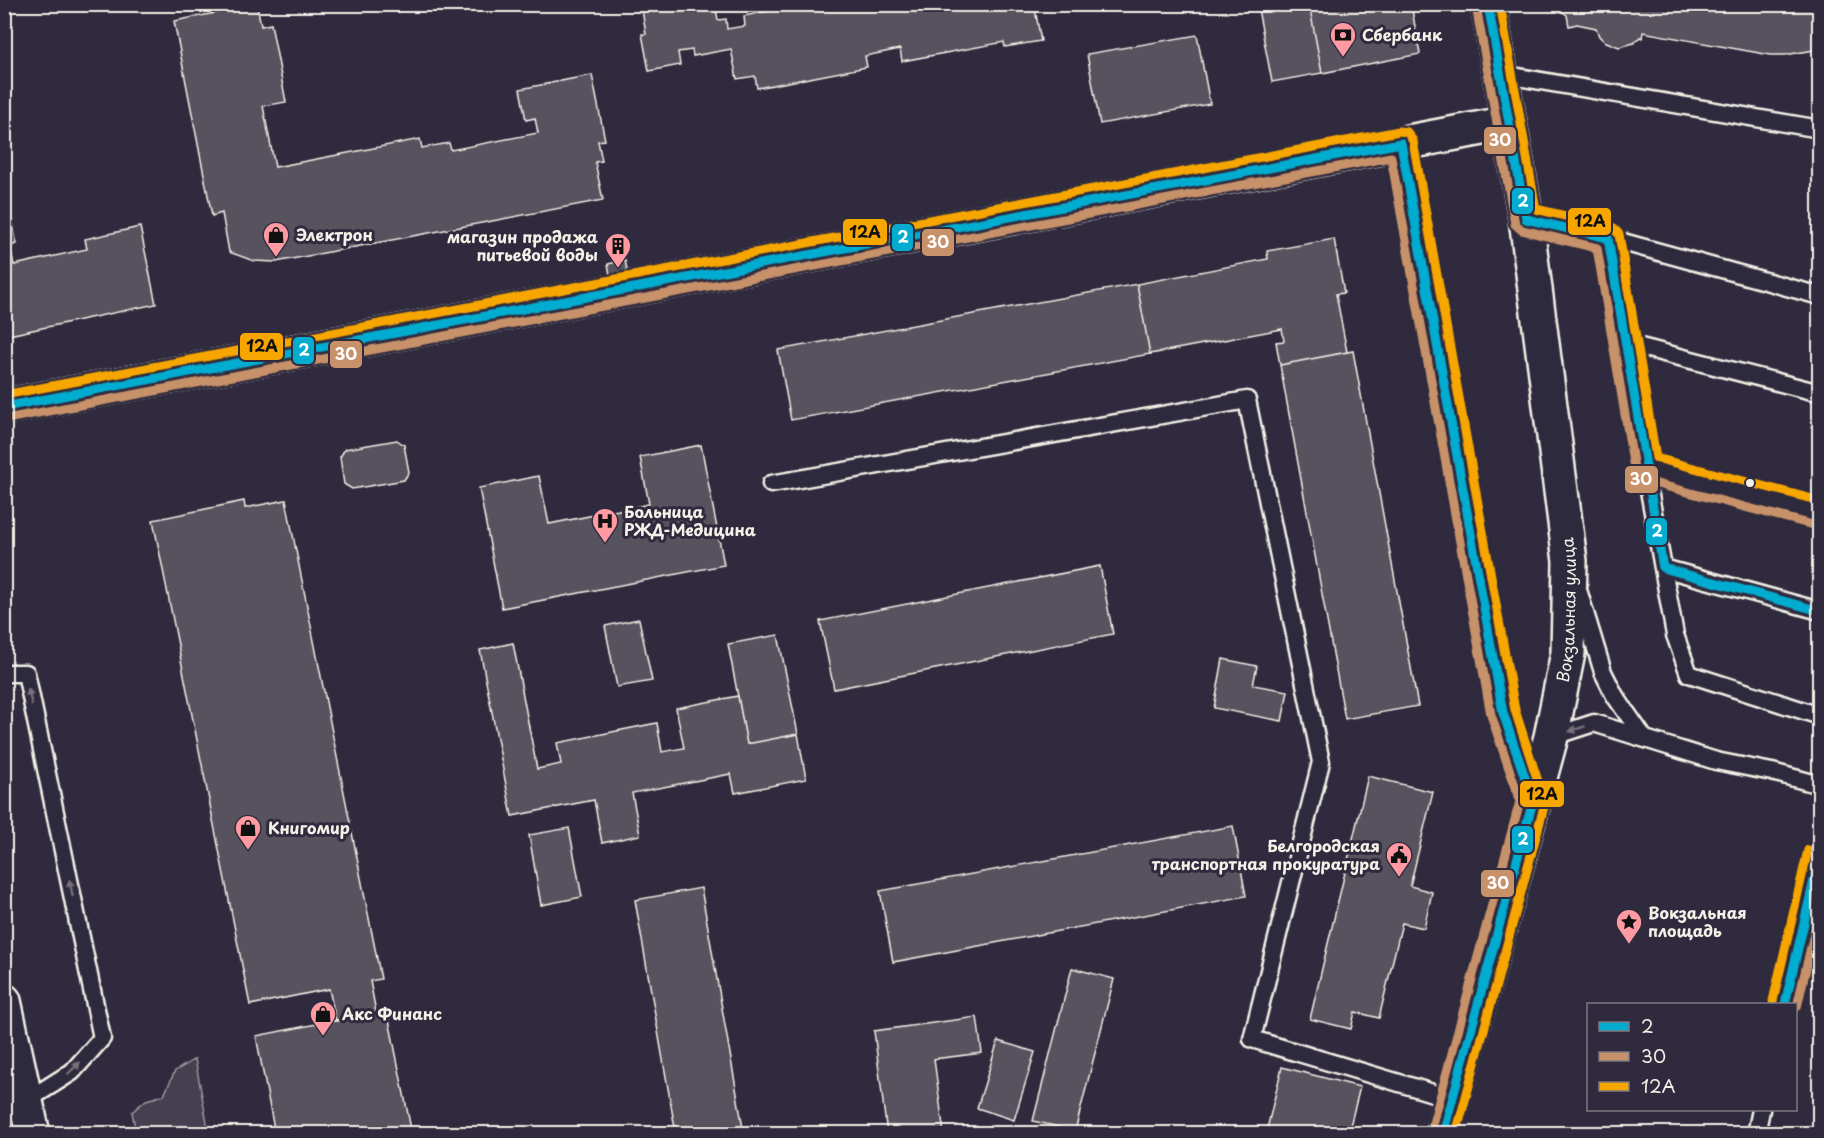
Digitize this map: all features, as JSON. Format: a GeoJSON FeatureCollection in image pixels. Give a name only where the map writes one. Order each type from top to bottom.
{"type":"FeatureCollection","features":[{"type":"Feature","properties":{"kind":"main road","name":"Вокзальная улица"},"geometry":{"type":"LineString","coordinates":[[1443,1134],[1551,737],[1568,653],[1570,561],[1526,219],[1488,4]]}},
{"type":"Feature","properties":{"kind":"main road"},"geometry":{"type":"LineString","coordinates":[[4,407],[1509,123]]}},
{"type":"Feature","properties":{"kind":"main road"},"geometry":{"type":"LineString","coordinates":[[4,1001],[33,1134]]}},
{"type":"Feature","properties":{"kind":"lane"},"geometry":{"type":"LineString","coordinates":[[1501,74],[1820,129]]}},
{"type":"Feature","properties":{"kind":"lane"},"geometry":{"type":"LineString","coordinates":[[1401,143],[1503,713],[1533,801]]}},
{"type":"Feature","properties":{"kind":"lane"},"geometry":{"type":"LineString","coordinates":[[1526,219],[1608,238],[1820,296]]}},
{"type":"Feature","properties":{"kind":"lane"},"geometry":{"type":"LineString","coordinates":[[1608,238],[1675,635],[1689,674],[1820,716]]}},
{"type":"Feature","properties":{"kind":"lane"},"geometry":{"type":"LineString","coordinates":[[1625,344],[1820,393]]}},
{"type":"Feature","properties":{"kind":"lane"},"geometry":{"type":"LineString","coordinates":[[771,484],[1247,399],[1321,762],[1252,1039],[1453,1099]]}},
{"type":"Feature","properties":{"kind":"lane"},"geometry":{"type":"LineString","coordinates":[[1645,468],[1820,514]]}},
{"type":"Feature","properties":{"kind":"lane"},"geometry":{"type":"LineString","coordinates":[[1570,561],[1603,672],[1615,696],[1644,738]]}},
{"type":"Feature","properties":{"kind":"lane"},"geometry":{"type":"LineString","coordinates":[[1663,568],[1820,611]]}},
{"type":"Feature","properties":{"kind":"lane"},"geometry":{"type":"LineString","coordinates":[[4,673],[26,674],[102,1038],[72,1072],[26,1101]]}},
{"type":"Feature","properties":{"kind":"lane"},"geometry":{"type":"LineString","coordinates":[[1551,737],[1594,723],[1716,761],[1772,772],[1820,785]]}},
{"type":"Feature","properties":{"kind":"lane"},"geometry":{"type":"LineString","coordinates":[[1785,1003],[1820,853]]}},
{"type":"Feature","properties":{"kind":"lane"},"geometry":{"type":"LineString","coordinates":[[1756,1134],[1761,1111]]}},
{"type":"Feature","properties":{"kind":"shaded area"},"geometry":{"type":"Polygon","coordinates":[[[195,1059],[209,1133],[136,1133],[132,1112],[146,1100],[164,1095],[175,1071],[195,1059]]]}},
{"type":"Feature","properties":{"kind":"building"},"geometry":{"type":"Polygon","coordinates":[[[641,4],[715,4],[718,20],[726,19],[727,29],[745,26],[744,16],[804,4],[1022,4],[1023,11],[1035,9],[1041,41],[1005,47],[1004,42],[902,61],[900,49],[865,56],[867,67],[757,88],[755,76],[737,79],[731,49],[693,56],[692,50],[678,52],[680,65],[649,71],[642,34],[646,34],[641,4]]]}},
{"type":"Feature","properties":{"kind":"building"},"geometry":{"type":"Polygon","coordinates":[[[1257,4],[1309,4],[1322,73],[1272,82],[1257,4]]]}},
{"type":"Feature","properties":{"kind":"building"},"geometry":{"type":"Polygon","coordinates":[[[1309,4],[1411,4],[1420,54],[1322,73],[1309,4]]]}},
{"type":"Feature","properties":{"kind":"building"},"geometry":{"type":"Polygon","coordinates":[[[1564,4],[1755,4],[1762,7],[1820,4],[1820,49],[1770,55],[1643,32],[1642,38],[1640,37],[1634,43],[1619,47],[1604,41],[1596,28],[1577,24],[1569,26],[1567,15],[1560,10],[1564,4]]]}},
{"type":"Feature","properties":{"kind":"building"},"geometry":{"type":"Polygon","coordinates":[[[257,5],[261,26],[271,24],[286,102],[263,106],[275,167],[420,139],[422,148],[449,143],[451,150],[538,133],[535,118],[526,120],[520,89],[592,75],[605,140],[598,141],[602,161],[595,162],[603,200],[276,262],[254,261],[229,252],[222,213],[212,216],[174,21],[257,5]]]}},
{"type":"Feature","properties":{"kind":"building"},"geometry":{"type":"Polygon","coordinates":[[[1197,35],[1210,104],[1100,124],[1087,54],[1197,35]]]}},
{"type":"Feature","properties":{"kind":"building"},"geometry":{"type":"Polygon","coordinates":[[[4,184],[17,244],[10,246],[14,265],[87,249],[85,239],[140,227],[156,304],[4,336],[4,184]]]}},
{"type":"Feature","properties":{"kind":"building"},"geometry":{"type":"Polygon","coordinates":[[[1334,239],[1344,293],[1336,294],[1347,352],[1280,365],[1276,342],[1284,341],[1282,329],[1150,354],[1137,284],[1268,259],[1267,251],[1334,239]]]}},
{"type":"Feature","properties":{"kind":"building","name":"магазин продажа питьевой воды"},"geometry":{"type":"Polygon","coordinates":[[[625,260],[628,275],[611,280],[608,264],[625,260]]]}},
{"type":"Feature","properties":{"kind":"building"},"geometry":{"type":"Polygon","coordinates":[[[1137,284],[1150,354],[791,420],[778,350],[1137,284]]]}},
{"type":"Feature","properties":{"kind":"building"},"geometry":{"type":"Polygon","coordinates":[[[1353,351],[1418,706],[1345,719],[1280,365],[1353,351]]]}},
{"type":"Feature","properties":{"kind":"building"},"geometry":{"type":"Polygon","coordinates":[[[397,440],[404,445],[409,472],[404,480],[352,489],[344,484],[340,457],[345,449],[397,440]]]}},
{"type":"Feature","properties":{"kind":"building","name":"Больница РЖД-Медицина"},"geometry":{"type":"Polygon","coordinates":[[[701,445],[724,565],[502,608],[479,488],[539,476],[549,524],[649,504],[640,457],[701,445]]]}},
{"type":"Feature","properties":{"kind":"building"},"geometry":{"type":"Polygon","coordinates":[[[286,500],[381,979],[370,981],[376,1012],[336,1021],[329,989],[250,1005],[153,520],[244,501],[245,508],[286,500]]]}},
{"type":"Feature","properties":{"kind":"building"},"geometry":{"type":"Polygon","coordinates":[[[1100,566],[1113,634],[834,689],[820,621],[1100,566]]]}},
{"type":"Feature","properties":{"kind":"building"},"geometry":{"type":"Polygon","coordinates":[[[639,619],[652,681],[617,687],[605,626],[639,619]]]}},
{"type":"Feature","properties":{"kind":"building"},"geometry":{"type":"Polygon","coordinates":[[[778,635],[798,734],[747,744],[728,644],[778,635]]]}},
{"type":"Feature","properties":{"kind":"building"},"geometry":{"type":"Polygon","coordinates":[[[513,643],[537,769],[561,764],[557,743],[657,723],[662,752],[684,748],[676,708],[738,696],[747,744],[798,734],[806,779],[735,793],[731,774],[632,793],[640,835],[602,843],[594,800],[512,816],[480,650],[513,643]]]}},
{"type":"Feature","properties":{"kind":"building"},"geometry":{"type":"Polygon","coordinates":[[[1223,659],[1257,666],[1253,685],[1288,691],[1282,721],[1214,708],[1223,659]]]}},
{"type":"Feature","properties":{"kind":"building"},"geometry":{"type":"Polygon","coordinates":[[[1368,776],[1433,792],[1410,886],[1432,892],[1424,928],[1402,923],[1379,1018],[1355,1012],[1351,1029],[1310,1019],[1368,776]]]}},
{"type":"Feature","properties":{"kind":"building"},"geometry":{"type":"Polygon","coordinates":[[[1233,826],[1246,896],[893,962],[880,891],[1233,826]]]}},
{"type":"Feature","properties":{"kind":"building"},"geometry":{"type":"Polygon","coordinates":[[[569,828],[582,897],[541,905],[529,835],[569,828]]]}},
{"type":"Feature","properties":{"kind":"building"},"geometry":{"type":"Polygon","coordinates":[[[701,888],[744,1134],[676,1134],[635,900],[701,888]]]}},
{"type":"Feature","properties":{"kind":"building"},"geometry":{"type":"Polygon","coordinates":[[[1072,968],[1114,979],[1075,1131],[1033,1121],[1072,968]]]}},
{"type":"Feature","properties":{"kind":"building"},"geometry":{"type":"Polygon","coordinates":[[[387,1010],[412,1134],[275,1134],[256,1036],[387,1010]]]}},
{"type":"Feature","properties":{"kind":"building"},"geometry":{"type":"Polygon","coordinates":[[[977,1017],[982,1053],[934,1059],[944,1134],[887,1134],[874,1031],[977,1017]]]}},
{"type":"Feature","properties":{"kind":"building"},"geometry":{"type":"Polygon","coordinates":[[[998,1041],[1035,1052],[1014,1120],[977,1108],[998,1041]]]}},
{"type":"Feature","properties":{"kind":"building"},"geometry":{"type":"Polygon","coordinates":[[[1282,1067],[1360,1087],[1348,1134],[1266,1133],[1282,1067]]]}},
{"type":"Feature","properties":{"kind":"transit line","name":"2"},"geometry":{"type":"LineString","coordinates":[[1488,4],[1526,219],[1608,238],[1663,568],[1820,611]]}},
{"type":"Feature","properties":{"kind":"transit line","name":"12А"},"geometry":{"type":"LineString","coordinates":[[1500,4],[1536,209],[1612,227],[1619,234],[1656,458],[1820,501]]}},
{"type":"Feature","properties":{"kind":"transit line","name":"30"},"geometry":{"type":"LineString","coordinates":[[1476,6],[1515,224],[1522,230],[1597,248],[1635,474],[1642,480],[1817,526]]}},
{"type":"Feature","properties":{"kind":"transit line","name":"12А"},"geometry":{"type":"LineString","coordinates":[[4,395],[1399,131],[1407,132],[1413,141],[1515,710],[1545,803],[1456,1134]]}},
{"type":"Feature","properties":{"kind":"transit line","name":"2"},"geometry":{"type":"LineString","coordinates":[[4,407],[1401,143],[1503,713],[1533,801],[1443,1134]]}},
{"type":"Feature","properties":{"kind":"transit line","name":"30"},"geometry":{"type":"LineString","coordinates":[[6,419],[1391,157],[1491,715],[1520,801],[1431,1131]]}},
{"type":"Feature","properties":{"kind":"transit line","name":"12А"},"geometry":{"type":"LineString","coordinates":[[1773,1001],[1808,850]]}},
{"type":"Feature","properties":{"kind":"transit line","name":"2"},"geometry":{"type":"LineString","coordinates":[[1785,1003],[1820,855]]}},
{"type":"Feature","properties":{"kind":"transit line","name":"30"},"geometry":{"type":"LineString","coordinates":[[1797,1007],[1820,908]]}},
{"type":"Feature","properties":{"kind":"place","name":"Сбербанк"},"geometry":{"type":"Point","coordinates":[1343,58]}},
{"type":"Feature","properties":{"kind":"place","name":"Электрон"},"geometry":{"type":"Point","coordinates":[276,258]}},
{"type":"Feature","properties":{"kind":"place","name":"магазин продажа питьевой воды"},"geometry":{"type":"Point","coordinates":[618,269]}},
{"type":"Feature","properties":{"kind":"place","name":"Больница РЖД-Медицина"},"geometry":{"type":"Point","coordinates":[605,544]}},
{"type":"Feature","properties":{"kind":"place","name":"Книгомир"},"geometry":{"type":"Point","coordinates":[248,851]}},
{"type":"Feature","properties":{"kind":"place","name":"Белгородская транспортная прокуратура"},"geometry":{"type":"Point","coordinates":[1399,878]}},
{"type":"Feature","properties":{"kind":"place","name":"Вокзальная площадь"},"geometry":{"type":"Point","coordinates":[1629,945]}},
{"type":"Feature","properties":{"kind":"place","name":"Акс Финанс"},"geometry":{"type":"Point","coordinates":[323,1037]}}]}
